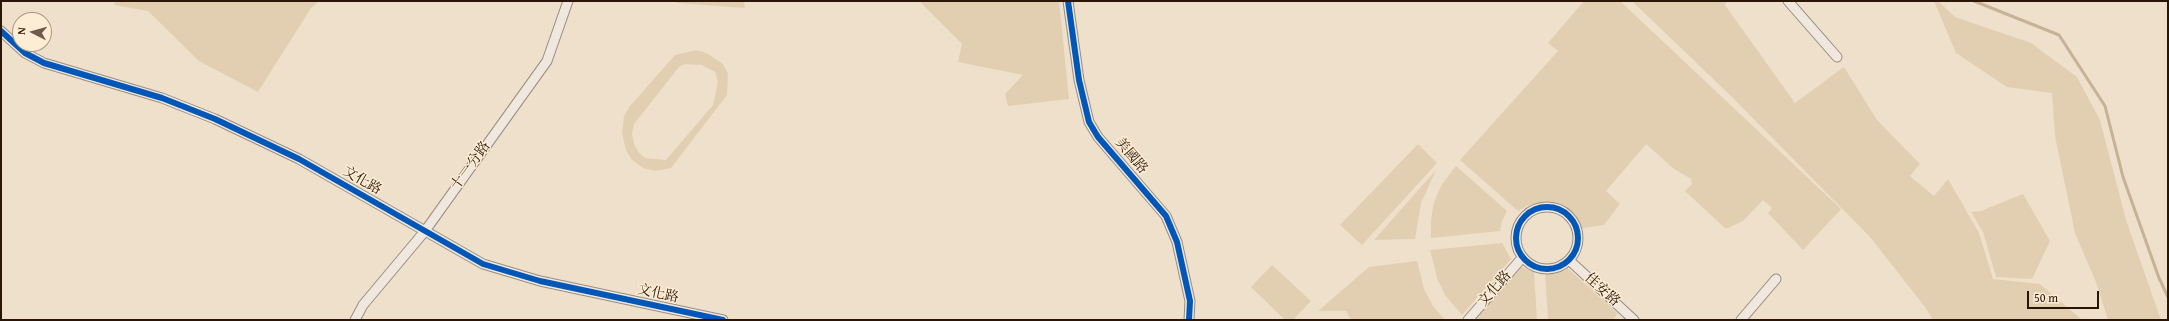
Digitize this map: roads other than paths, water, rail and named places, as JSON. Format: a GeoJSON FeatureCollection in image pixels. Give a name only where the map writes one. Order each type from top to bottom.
{"type":"FeatureCollection","features":[{"type":"Feature","properties":{"kind":"street","name":"十一分路"},"geometry":{"type":"LineString","coordinates":[[355,320],[363,305],[425,231],[547,61],[568,1]]}},
{"type":"Feature","properties":{"kind":"street","name":"美國路"},"geometry":{"type":"LineString","coordinates":[[1068,1],[1079,80],[1089,122],[1098,137],[1166,216],[1178,242],[1190,301],[1189,320]]}},
{"type":"Feature","properties":{"kind":"street"},"geometry":{"type":"LineString","coordinates":[[1788,1],[1838,57]]}},
{"type":"Feature","properties":{"kind":"street","name":"文化路"},"geometry":{"type":"LineString","coordinates":[[1,31],[25,53],[44,63],[162,98],[215,119],[299,159],[483,264],[540,281],[723,320]]}},
{"type":"Feature","properties":{"kind":"street","name":"文化路"},"geometry":{"type":"LineString","coordinates":[[1547,206],[1563,210],[1569,215],[1577,230],[1577,246],[1569,260],[1558,267],[1545,269],[1532,266],[1522,258],[1515,239],[1517,226],[1525,215],[1531,210],[1547,206]]}},
{"type":"Feature","properties":{"kind":"street","name":"文化路"},"geometry":{"type":"LineString","coordinates":[[1468,320],[1522,258]]}},
{"type":"Feature","properties":{"kind":"street","name":"佳安路"},"geometry":{"type":"LineString","coordinates":[[1569,260],[1634,320]]}},
{"type":"Feature","properties":{"kind":"street"},"geometry":{"type":"LineString","coordinates":[[1741,320],[1776,279]]}},
{"type":"Feature","properties":{"kind":"waterway"},"geometry":{"type":"LineString","coordinates":[[1974,1],[2059,35],[2105,106],[2123,177],[2159,278],[2168,297]]}}]}
